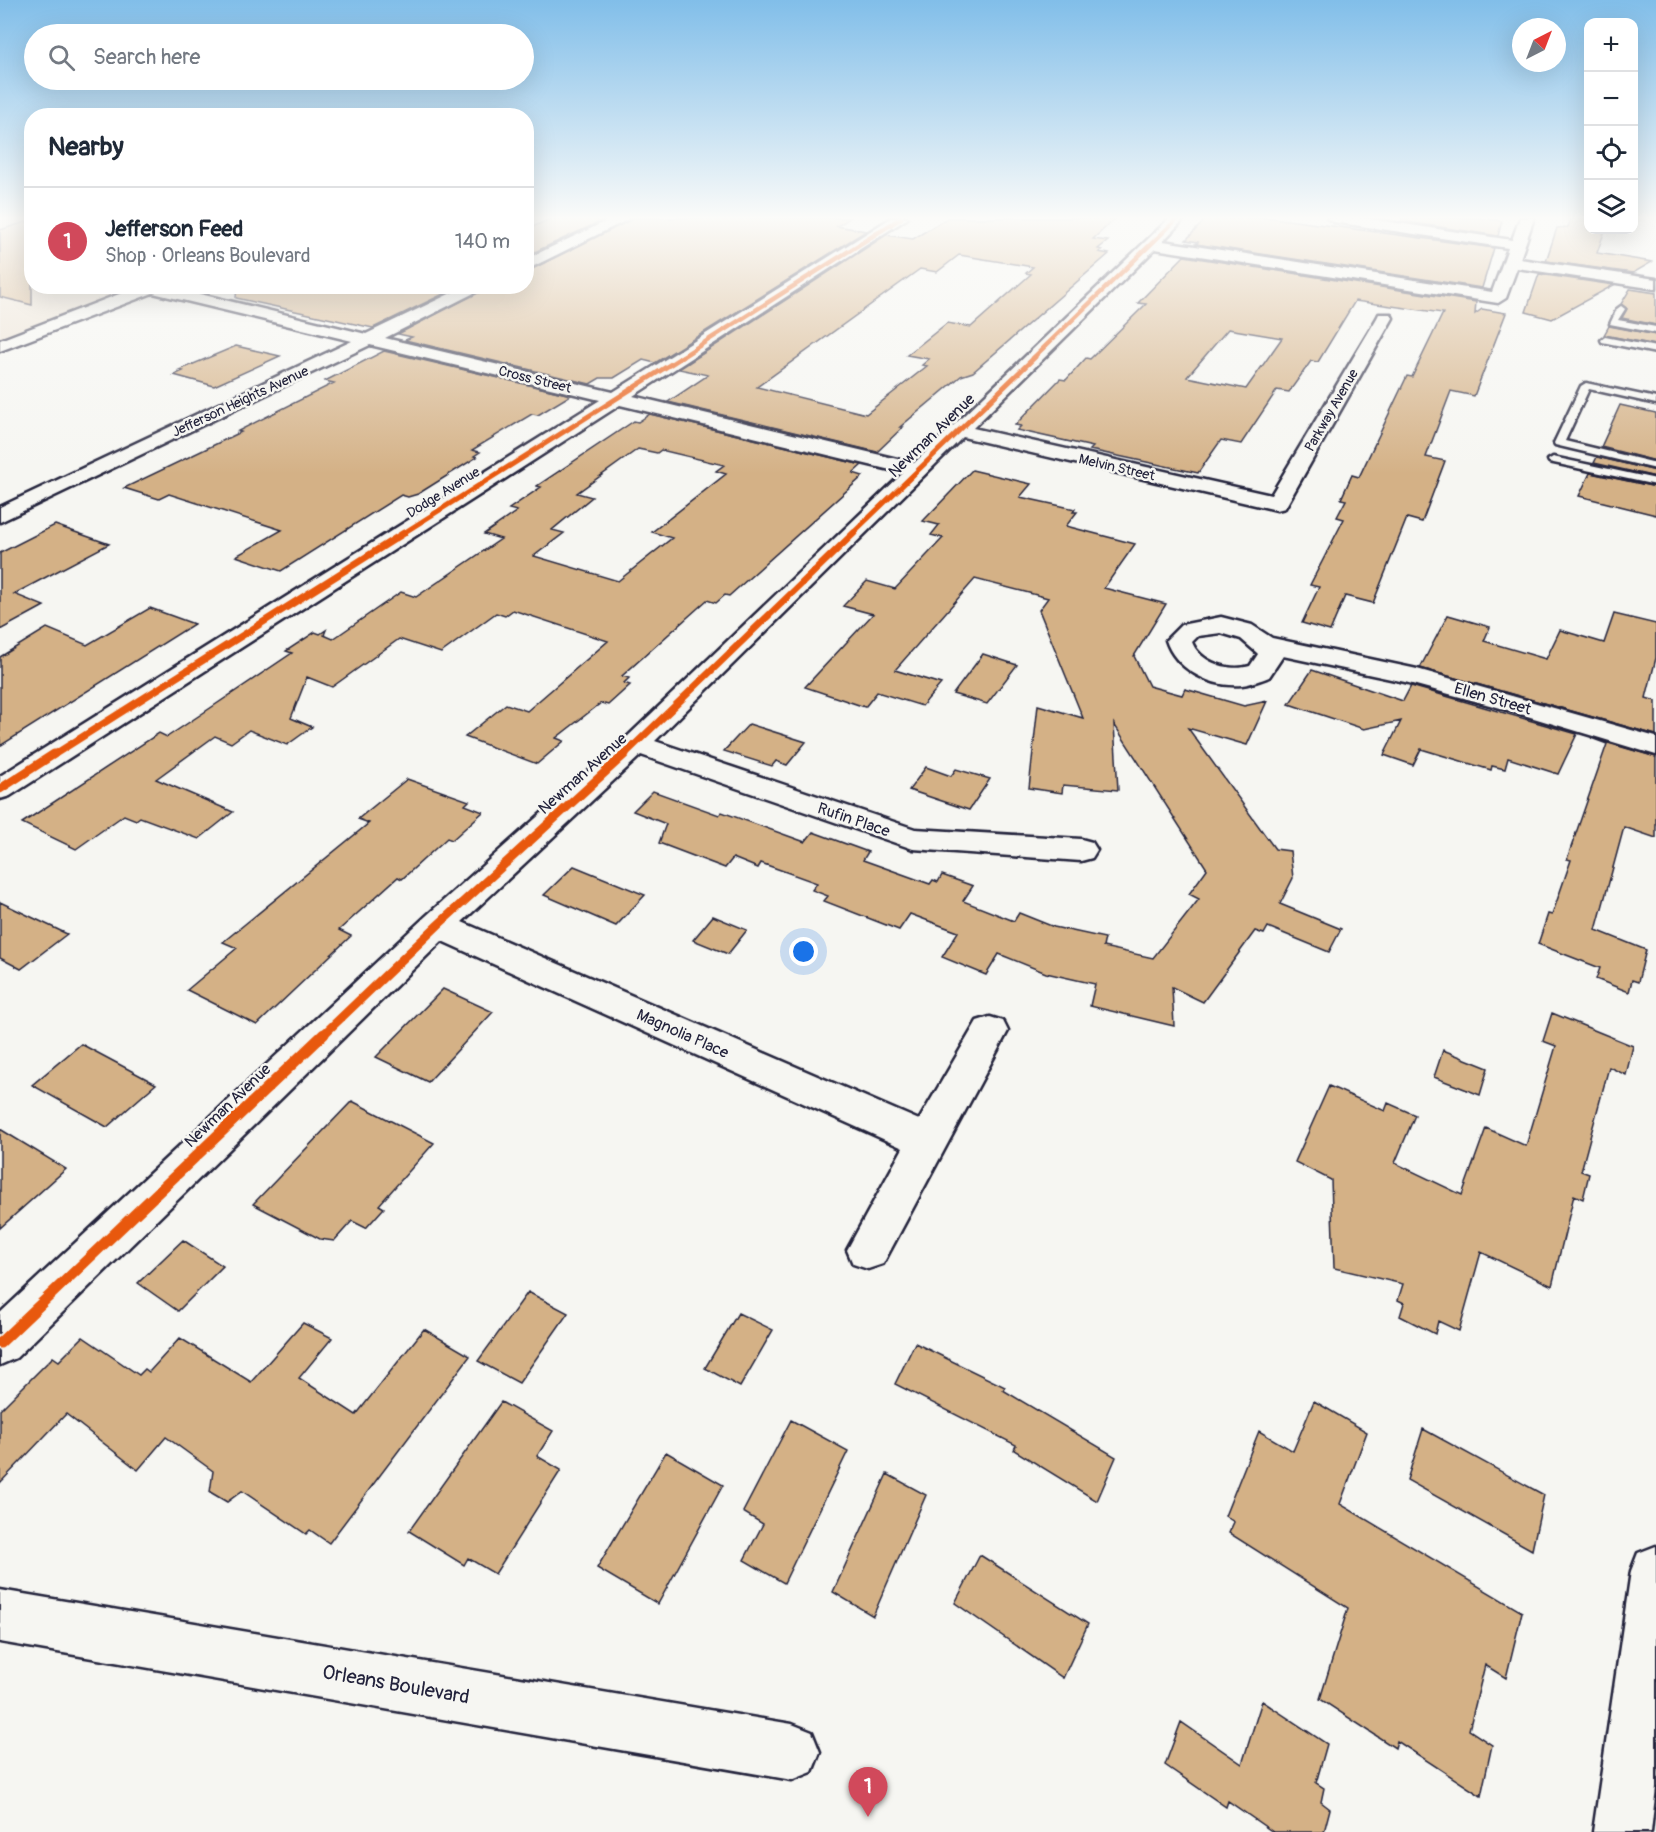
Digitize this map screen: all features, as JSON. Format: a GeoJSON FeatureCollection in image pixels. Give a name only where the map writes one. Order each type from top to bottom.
{"type":"FeatureCollection","features":[{"type":"Feature","properties":{"kind":"street"},"geometry":{"type":"LineString","coordinates":[[4,342],[110,303]]}},
{"type":"Feature","properties":{"kind":"street","name":"Cross Street"},"geometry":{"type":"LineString","coordinates":[[222,303],[917,470]]}},
{"type":"Feature","properties":{"kind":"street","name":"Jefferson Heights Avenue"},"geometry":{"type":"LineString","coordinates":[[0,515],[444,303]]}},
{"type":"Feature","properties":{"kind":"street","name":"Dodge Avenue"},"geometry":{"type":"LineString","coordinates":[[0,789],[767,303]]}},
{"type":"Feature","properties":{"kind":"street","name":"Newman Avenue"},"geometry":{"type":"LineString","coordinates":[[0,1343],[438,925],[636,744],[1089,303]]}},
{"type":"Feature","properties":{"kind":"street","name":"Parkway Avenue"},"geometry":{"type":"LineString","coordinates":[[1277,503],[1385,318]]}},
{"type":"Feature","properties":{"kind":"street","name":"Melvin Street"},"geometry":{"type":"LineString","coordinates":[[957,430],[1277,503]]}},
{"type":"Feature","properties":{"kind":"street","name":"Ellen Street"},"geometry":{"type":"LineString","coordinates":[[1265,644],[1408,675],[1507,701],[1656,746]]}},
{"type":"Feature","properties":{"kind":"street","name":"Rufin Place"},"geometry":{"type":"LineString","coordinates":[[636,744],[913,839],[1081,850]]}},
{"type":"Feature","properties":{"kind":"street","name":"Magnolia Place"},"geometry":{"type":"LineString","coordinates":[[438,925],[927,1141]]}},
{"type":"Feature","properties":{"kind":"street"},"geometry":{"type":"LineString","coordinates":[[868,1250],[990,1031]]}},
{"type":"Feature","properties":{"kind":"street"},"geometry":{"type":"LineString","coordinates":[[1622,1832],[1646,1728],[1656,1571]]}},
{"type":"Feature","properties":{"kind":"street","name":"Orleans Boulevard"},"geometry":{"type":"LineString","coordinates":[[0,1616],[792,1752]]}},
{"type":"Feature","properties":{"kind":"lane"},"geometry":{"type":"LineString","coordinates":[[1621,309],[1613,322],[1656,330]]}},
{"type":"Feature","properties":{"kind":"lane"},"geometry":{"type":"LineString","coordinates":[[1605,340],[1656,350]]}},
{"type":"Feature","properties":{"kind":"lane"},"geometry":{"type":"LineString","coordinates":[[1656,400],[1586,386],[1559,443],[1656,466]]}},
{"type":"Feature","properties":{"kind":"lane"},"geometry":{"type":"LineString","coordinates":[[1553,460],[1656,482]]}},
{"type":"Feature","properties":{"kind":"shaded area"},"geometry":{"type":"Polygon","coordinates":[[[0,303],[106,303],[0,343],[0,303]]]}},
{"type":"Feature","properties":{"kind":"building"},"geometry":{"type":"Polygon","coordinates":[[[261,303],[424,303],[373,328],[261,303]]]}},
{"type":"Feature","properties":{"kind":"building"},"geometry":{"type":"Polygon","coordinates":[[[456,303],[750,303],[655,363],[643,360],[614,378],[600,378],[590,384],[405,340],[412,337],[398,334],[456,303]]]}},
{"type":"Feature","properties":{"kind":"building"},"geometry":{"type":"Polygon","coordinates":[[[780,303],[872,303],[757,387],[866,414],[927,366],[922,365],[929,359],[907,355],[947,323],[971,327],[998,303],[1052,303],[973,372],[961,376],[900,427],[903,427],[877,452],[668,402],[708,375],[679,369],[780,303]]]}},
{"type":"Feature","properties":{"kind":"building"},"geometry":{"type":"Polygon","coordinates":[[[1142,303],[1353,303],[1318,362],[1311,361],[1289,392],[1277,390],[1241,444],[1221,440],[1198,473],[1090,450],[1093,447],[1017,430],[1021,426],[1015,425],[1060,379],[1066,380],[1086,358],[1090,359],[1146,304],[1142,303]],[[1228,329],[1187,377],[1246,389],[1282,338],[1228,329]]]}},
{"type":"Feature","properties":{"kind":"building"},"geometry":{"type":"Polygon","coordinates":[[[1373,303],[1476,303],[1475,314],[1482,309],[1506,313],[1474,396],[1451,391],[1426,457],[1445,461],[1422,522],[1407,518],[1373,603],[1345,596],[1330,631],[1302,623],[1319,587],[1310,585],[1344,519],[1337,517],[1346,500],[1341,499],[1352,475],[1359,477],[1407,376],[1412,377],[1443,313],[1373,303]]]}},
{"type":"Feature","properties":{"kind":"building"},"geometry":{"type":"Polygon","coordinates":[[[1529,303],[1580,303],[1552,319],[1526,312],[1529,303]]]}},
{"type":"Feature","properties":{"kind":"building"},"geometry":{"type":"Polygon","coordinates":[[[1656,303],[1656,325],[1622,318],[1627,309],[1621,304],[1656,303]]]}},
{"type":"Feature","properties":{"kind":"building"},"geometry":{"type":"Polygon","coordinates":[[[1609,326],[1656,335],[1656,345],[1604,335],[1609,326]]]}},
{"type":"Feature","properties":{"kind":"building"},"geometry":{"type":"Polygon","coordinates":[[[236,346],[280,356],[214,386],[174,375],[183,371],[179,370],[236,346]]]}},
{"type":"Feature","properties":{"kind":"building"},"geometry":{"type":"Polygon","coordinates":[[[384,351],[571,395],[538,415],[532,414],[472,450],[480,452],[474,456],[477,457],[418,494],[408,497],[401,495],[281,571],[236,556],[282,530],[169,494],[159,499],[124,488],[241,432],[238,431],[334,383],[325,381],[384,351]]]}},
{"type":"Feature","properties":{"kind":"building"},"geometry":{"type":"Polygon","coordinates":[[[1620,405],[1656,413],[1656,461],[1601,447],[1620,405]]]}},
{"type":"Feature","properties":{"kind":"building"},"geometry":{"type":"Polygon","coordinates":[[[650,414],[862,465],[853,473],[863,476],[729,596],[725,595],[716,603],[707,600],[622,676],[629,678],[624,683],[630,685],[608,705],[601,703],[556,738],[564,741],[537,764],[465,737],[506,704],[527,711],[608,641],[513,610],[505,616],[496,613],[441,653],[399,639],[332,687],[307,677],[291,718],[312,727],[287,745],[249,730],[231,743],[215,736],[156,779],[233,812],[199,839],[140,817],[136,820],[124,815],[76,849],[22,823],[159,733],[167,737],[292,653],[286,651],[315,632],[320,634],[326,630],[324,635],[333,639],[401,592],[416,597],[501,539],[484,534],[517,511],[509,509],[541,487],[537,486],[634,421],[638,422],[650,414]],[[638,449],[577,493],[592,497],[552,530],[564,533],[534,556],[618,581],[672,538],[652,532],[726,474],[716,471],[724,465],[661,450],[657,453],[638,449]]]}},
{"type":"Feature","properties":{"kind":"building"},"geometry":{"type":"Polygon","coordinates":[[[1597,457],[1656,471],[1656,477],[1594,463],[1597,457]]]}},
{"type":"Feature","properties":{"kind":"building"},"geometry":{"type":"Polygon","coordinates":[[[972,470],[1031,484],[1020,497],[1075,509],[1073,512],[1077,512],[1066,526],[1135,544],[1104,588],[1166,604],[1134,656],[1149,686],[1182,695],[1185,689],[1244,706],[1267,701],[1247,745],[1188,728],[1275,849],[1290,851],[1293,878],[1280,904],[1341,929],[1329,952],[1268,927],[1264,934],[1255,931],[1203,1002],[1172,987],[1174,1026],[1090,1006],[1095,984],[1046,973],[999,954],[986,975],[942,957],[958,932],[910,914],[899,930],[824,901],[828,896],[812,890],[817,883],[761,863],[758,868],[733,858],[725,868],[659,843],[666,824],[633,811],[653,791],[719,815],[722,812],[805,842],[813,832],[868,852],[863,860],[930,884],[933,880],[938,882],[942,875],[973,886],[963,901],[1014,921],[1019,913],[1054,927],[1105,938],[1103,947],[1153,958],[1199,899],[1189,894],[1207,869],[1114,724],[1118,790],[1063,785],[1062,793],[1029,788],[1038,705],[1083,718],[1039,610],[1048,598],[975,579],[895,670],[941,684],[922,706],[877,692],[865,707],[805,687],[873,614],[843,606],[867,581],[895,589],[943,538],[931,535],[939,525],[923,521],[972,470]]]}},
{"type":"Feature","properties":{"kind":"building"},"geometry":{"type":"Polygon","coordinates":[[[1590,473],[1656,487],[1656,515],[1579,496],[1590,473]]]}},
{"type":"Feature","properties":{"kind":"building"},"geometry":{"type":"Polygon","coordinates":[[[55,525],[109,544],[14,594],[44,606],[0,630],[0,553],[55,525]]]}},
{"type":"Feature","properties":{"kind":"building"},"geometry":{"type":"Polygon","coordinates":[[[150,608],[194,624],[0,746],[0,657],[47,628],[87,645],[150,608]]]}},
{"type":"Feature","properties":{"kind":"building"},"geometry":{"type":"Polygon","coordinates":[[[1614,614],[1656,624],[1656,658],[1646,698],[1656,701],[1656,735],[1420,668],[1448,615],[1490,627],[1484,641],[1546,659],[1560,630],[1604,643],[1614,614]]]}},
{"type":"Feature","properties":{"kind":"building"},"geometry":{"type":"Polygon","coordinates":[[[983,654],[1017,665],[987,704],[953,694],[983,654]]]}},
{"type":"Feature","properties":{"kind":"building"},"geometry":{"type":"Polygon","coordinates":[[[1312,670],[1403,701],[1411,686],[1577,734],[1558,774],[1508,758],[1505,769],[1492,766],[1491,770],[1421,749],[1413,765],[1384,755],[1401,721],[1364,729],[1289,704],[1312,670]]]}},
{"type":"Feature","properties":{"kind":"building"},"geometry":{"type":"Polygon","coordinates":[[[749,724],[806,742],[787,765],[776,761],[772,766],[724,751],[749,724]]]}},
{"type":"Feature","properties":{"kind":"building"},"geometry":{"type":"Polygon","coordinates":[[[1591,738],[1656,757],[1656,838],[1624,827],[1596,930],[1646,950],[1638,982],[1632,980],[1629,992],[1596,979],[1600,968],[1538,944],[1548,914],[1552,915],[1571,860],[1567,859],[1607,744],[1591,738]]]}},
{"type":"Feature","properties":{"kind":"building"},"geometry":{"type":"Polygon","coordinates":[[[926,767],[951,776],[956,769],[990,779],[969,810],[909,790],[926,767]]]}},
{"type":"Feature","properties":{"kind":"building"},"geometry":{"type":"Polygon","coordinates":[[[407,779],[469,801],[465,805],[483,812],[452,840],[447,838],[402,879],[398,877],[339,930],[351,936],[257,1025],[187,990],[237,948],[223,942],[369,823],[358,819],[407,779]]]}},
{"type":"Feature","properties":{"kind":"building"},"geometry":{"type":"Polygon","coordinates":[[[574,866],[645,895],[616,926],[544,895],[574,866]]]}},
{"type":"Feature","properties":{"kind":"building"},"geometry":{"type":"Polygon","coordinates":[[[0,902],[67,934],[21,969],[0,958],[0,902]]]}},
{"type":"Feature","properties":{"kind":"building"},"geometry":{"type":"Polygon","coordinates":[[[713,916],[747,930],[728,954],[693,940],[713,916]]]}},
{"type":"Feature","properties":{"kind":"building"},"geometry":{"type":"Polygon","coordinates":[[[443,989],[493,1012],[428,1082],[376,1057],[443,989]]]}},
{"type":"Feature","properties":{"kind":"building"},"geometry":{"type":"Polygon","coordinates":[[[1552,1013],[1633,1046],[1626,1075],[1609,1067],[1581,1171],[1589,1174],[1583,1199],[1574,1195],[1552,1286],[1481,1252],[1459,1331],[1438,1321],[1435,1334],[1400,1316],[1404,1303],[1398,1300],[1403,1284],[1334,1268],[1331,1180],[1295,1162],[1329,1086],[1385,1111],[1388,1103],[1415,1115],[1395,1163],[1462,1195],[1486,1128],[1526,1146],[1556,1046],[1543,1041],[1552,1013]]]}},
{"type":"Feature","properties":{"kind":"building"},"geometry":{"type":"Polygon","coordinates":[[[81,1044],[156,1084],[107,1127],[32,1085],[81,1044]]]}},
{"type":"Feature","properties":{"kind":"building"},"geometry":{"type":"Polygon","coordinates":[[[1443,1050],[1488,1068],[1480,1095],[1434,1077],[1443,1050]]]}},
{"type":"Feature","properties":{"kind":"building"},"geometry":{"type":"Polygon","coordinates":[[[352,1101],[434,1143],[379,1205],[384,1208],[366,1228],[352,1221],[334,1241],[320,1239],[253,1204],[352,1101]]]}},
{"type":"Feature","properties":{"kind":"building"},"geometry":{"type":"Polygon","coordinates":[[[0,1129],[66,1169],[0,1228],[0,1129]]]}},
{"type":"Feature","properties":{"kind":"building"},"geometry":{"type":"Polygon","coordinates":[[[183,1240],[223,1266],[178,1311],[138,1283],[183,1240]]]}},
{"type":"Feature","properties":{"kind":"building"},"geometry":{"type":"Polygon","coordinates":[[[528,1292],[568,1313],[519,1383],[478,1361],[528,1292]]]}},
{"type":"Feature","properties":{"kind":"building"},"geometry":{"type":"Polygon","coordinates":[[[738,1313],[773,1330],[740,1387],[705,1368],[738,1313]]]}},
{"type":"Feature","properties":{"kind":"building"},"geometry":{"type":"Polygon","coordinates":[[[303,1323],[332,1338],[299,1378],[356,1415],[424,1329],[470,1356],[329,1543],[310,1530],[306,1534],[242,1491],[227,1502],[210,1492],[213,1471],[166,1437],[138,1470],[66,1414],[0,1483],[0,1410],[53,1357],[59,1361],[83,1337],[139,1375],[145,1369],[149,1372],[180,1338],[251,1382],[303,1323]]]}},
{"type":"Feature","properties":{"kind":"building"},"geometry":{"type":"Polygon","coordinates":[[[915,1343],[1005,1387],[1003,1390],[1116,1457],[1097,1501],[1014,1450],[1016,1445],[895,1384],[915,1343]]]}},
{"type":"Feature","properties":{"kind":"building"},"geometry":{"type":"Polygon","coordinates":[[[1314,1401],[1367,1432],[1340,1504],[1522,1612],[1506,1678],[1485,1665],[1469,1730],[1492,1745],[1481,1796],[1397,1741],[1395,1748],[1320,1699],[1348,1608],[1229,1533],[1234,1522],[1225,1516],[1259,1431],[1293,1451],[1314,1401]]]}},
{"type":"Feature","properties":{"kind":"building"},"geometry":{"type":"Polygon","coordinates":[[[501,1402],[553,1431],[537,1456],[561,1470],[495,1574],[468,1558],[464,1565],[409,1531],[501,1402]]]}},
{"type":"Feature","properties":{"kind":"building"},"geometry":{"type":"Polygon","coordinates":[[[791,1420],[848,1451],[784,1583],[744,1560],[763,1524],[743,1512],[791,1420]]]}},
{"type":"Feature","properties":{"kind":"building"},"geometry":{"type":"Polygon","coordinates":[[[1423,1429],[1544,1495],[1532,1550],[1407,1480],[1423,1429]]]}},
{"type":"Feature","properties":{"kind":"building"},"geometry":{"type":"Polygon","coordinates":[[[666,1452],[723,1485],[658,1604],[597,1568],[666,1452]]]}},
{"type":"Feature","properties":{"kind":"building"},"geometry":{"type":"Polygon","coordinates":[[[887,1474],[926,1495],[873,1616],[833,1592],[887,1474]]]}},
{"type":"Feature","properties":{"kind":"building"},"geometry":{"type":"Polygon","coordinates":[[[980,1555],[1088,1624],[1063,1678],[955,1603],[980,1555]]]}},
{"type":"Feature","properties":{"kind":"building"},"geometry":{"type":"Polygon","coordinates":[[[1262,1701],[1327,1744],[1316,1783],[1324,1788],[1321,1802],[1330,1809],[1324,1832],[1273,1832],[1228,1801],[1226,1807],[1165,1765],[1181,1722],[1242,1764],[1262,1701]]]}},
{"type":"Feature","properties":{"kind":"cycle path"},"geometry":{"type":"LineString","coordinates":[[0,789],[766,303]]}},
{"type":"Feature","properties":{"kind":"cycle path"},"geometry":{"type":"LineString","coordinates":[[0,1343],[438,925],[636,744],[1090,303]]}},
{"type":"Feature","properties":{"kind":"place","name":"Jefferson Feed"},"geometry":{"type":"Point","coordinates":[868,1817]}}]}
